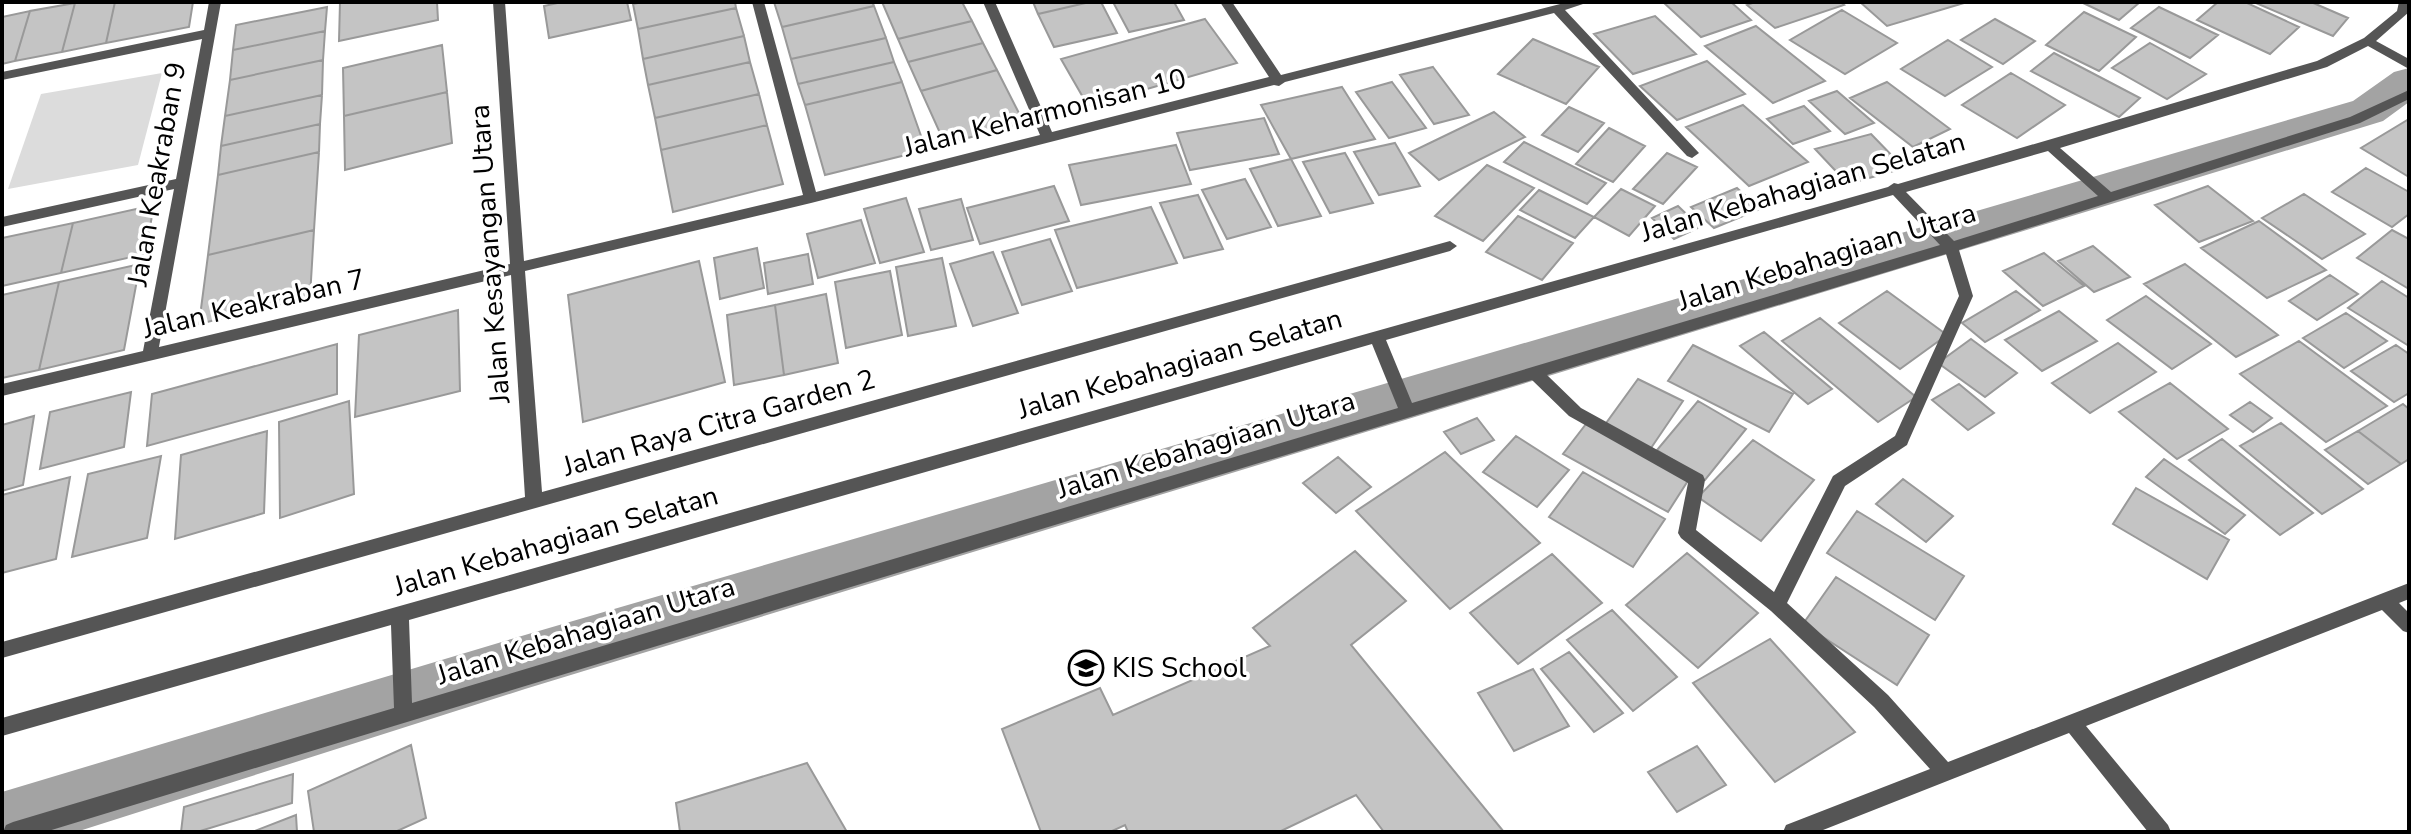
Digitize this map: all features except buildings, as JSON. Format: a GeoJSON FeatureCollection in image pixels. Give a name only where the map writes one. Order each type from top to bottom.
{"type":"FeatureCollection","features":[{"type":"Feature","properties":{"kind":"street","name":"Jalan Keakraban 9"},"geometry":{"type":"LineString","coordinates":[[150,355],[215,2]]}},
{"type":"Feature","properties":{"kind":"street","name":"Jalan Kesayangan Utara"},"geometry":{"type":"LineString","coordinates":[[499,2],[534,502]]}},
{"type":"Feature","properties":{"kind":"street"},"geometry":{"type":"LineString","coordinates":[[758,2],[811,198]]}},
{"type":"Feature","properties":{"kind":"street"},"geometry":{"type":"LineString","coordinates":[[989,2],[1048,139]]}},
{"type":"Feature","properties":{"kind":"street"},"geometry":{"type":"LineString","coordinates":[[1226,2],[1279,82]]}},
{"type":"Feature","properties":{"kind":"street","name":"Jalan Keharmonisan 10"},"geometry":{"type":"LineString","coordinates":[[517,268],[1279,82],[1583,2]]}},
{"type":"Feature","properties":{"kind":"street","name":"Jalan Kebahagiaan Selatan"},"geometry":{"type":"LineString","coordinates":[[2,727],[401,620],[1376,336],[2050,146],[2322,64],[2372,44],[2403,12],[2405,2]]}},
{"type":"Feature","properties":{"kind":"street"},"geometry":{"type":"LineString","coordinates":[[1557,9],[1692,153]]}},
{"type":"Feature","properties":{"kind":"street"},"geometry":{"type":"LineString","coordinates":[[2,76],[210,33]]}},
{"type":"Feature","properties":{"kind":"street"},"geometry":{"type":"LineString","coordinates":[[2372,44],[2409,65]]}},
{"type":"Feature","properties":{"kind":"street","name":"Jalan Kebahagiaan Utara"},"geometry":{"type":"LineString","coordinates":[[13,832],[403,709],[1406,408],[1535,373],[2105,194],[2355,120],[2409,94]]}},
{"type":"Feature","properties":{"kind":"street"},"geometry":{"type":"LineString","coordinates":[[2050,146],[2105,194]]}},
{"type":"Feature","properties":{"kind":"street"},"geometry":{"type":"LineString","coordinates":[[2,222],[183,182]]}},
{"type":"Feature","properties":{"kind":"street"},"geometry":{"type":"LineString","coordinates":[[1777,605],[1839,481],[1901,440],[1966,296],[1946,244],[1894,188]]}},
{"type":"Feature","properties":{"kind":"street","name":"Jalan Raya Citra Garden 2"},"geometry":{"type":"LineString","coordinates":[[2,650],[1450,246]]}},
{"type":"Feature","properties":{"kind":"street","name":"Jalan Keakraban 7"},"geometry":{"type":"LineString","coordinates":[[2,390],[517,268]]}},
{"type":"Feature","properties":{"kind":"street"},"geometry":{"type":"LineString","coordinates":[[1376,336],[1406,408]]}},
{"type":"Feature","properties":{"kind":"street"},"geometry":{"type":"LineString","coordinates":[[1535,373],[1575,412],[1697,480],[1687,533],[1777,605],[1881,701],[1944,771]]}},
{"type":"Feature","properties":{"kind":"street"},"geometry":{"type":"LineString","coordinates":[[1793,832],[2409,591]]}},
{"type":"Feature","properties":{"kind":"street"},"geometry":{"type":"LineString","coordinates":[[2385,601],[2409,625]]}},
{"type":"Feature","properties":{"kind":"street"},"geometry":{"type":"LineString","coordinates":[[401,620],[403,709]]}},
{"type":"Feature","properties":{"kind":"street"},"geometry":{"type":"LineString","coordinates":[[2073,724],[2161,832]]}},
{"type":"Feature","properties":{"kind":"shaded area"},"geometry":{"type":"Polygon","coordinates":[[[162,73],[138,165],[8,189],[41,94],[162,73]]]}},
{"type":"Feature","properties":{"kind":"waterway"},"geometry":{"type":"LineString","coordinates":[[2,824],[525,662],[2368,111],[2409,82]]}},
{"type":"Feature","properties":{"kind":"place","name":"KIS School"},"geometry":{"type":"Point","coordinates":[1086,668]}}]}
